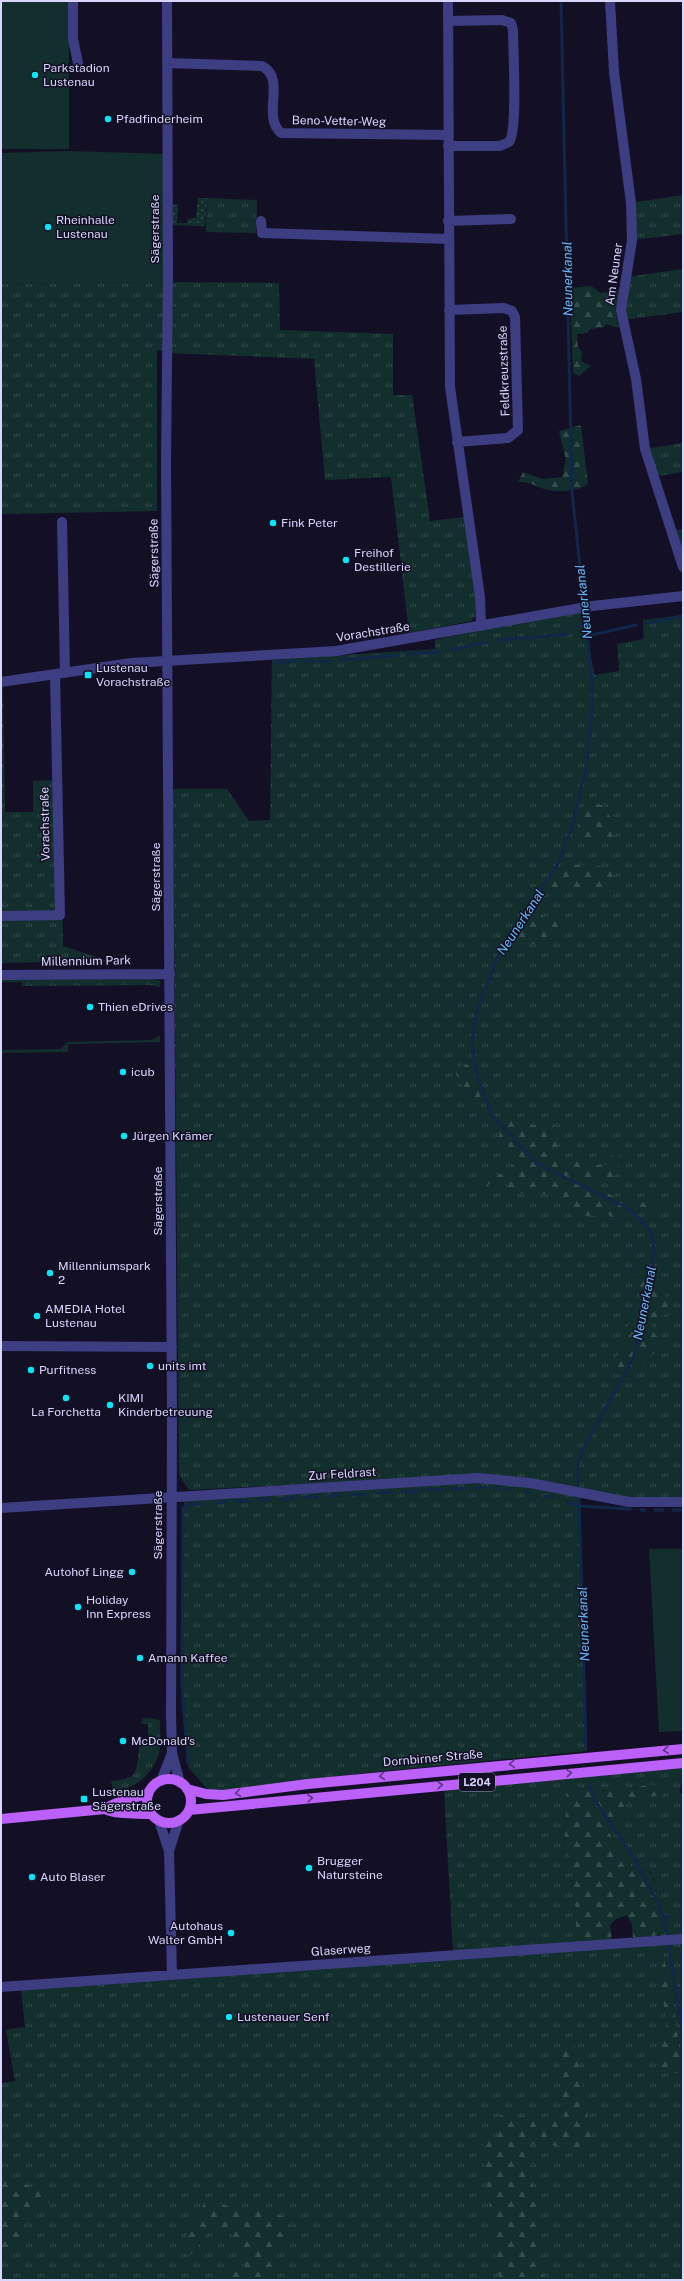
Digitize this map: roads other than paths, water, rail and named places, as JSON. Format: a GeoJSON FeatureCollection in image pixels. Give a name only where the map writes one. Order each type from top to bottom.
{"type":"FeatureCollection","features":[{"type":"Feature","properties":{"kind":"main road","name":"Dornbirner Straße"},"geometry":{"type":"LineString","coordinates":[[161,1781],[172,1780],[206,1794],[223,1795],[308,1784],[683,1749]]}},
{"type":"Feature","properties":{"kind":"main road","name":"L204"},"geometry":{"type":"LineString","coordinates":[[189,1810],[683,1763]]}},
{"type":"Feature","properties":{"kind":"main road"},"geometry":{"type":"LineString","coordinates":[[155,1817],[148,1808],[148,1794],[151,1788],[161,1781]]}},
{"type":"Feature","properties":{"kind":"main road"},"geometry":{"type":"LineString","coordinates":[[106,1809],[113,1813],[155,1817],[169,1823],[179,1820],[189,1810],[190,1803],[184,1786]]}},
{"type":"Feature","properties":{"kind":"main road"},"geometry":{"type":"LineString","coordinates":[[1,1819],[106,1809],[112,1804],[133,1800],[148,1794]]}},
{"type":"Feature","properties":{"kind":"street"},"geometry":{"type":"LineString","coordinates":[[73,1],[73,39],[78,63]]}},
{"type":"Feature","properties":{"kind":"street","name":"Sägerstraße"},"geometry":{"type":"LineString","coordinates":[[167,1],[167,661],[172,1347],[172,1753],[184,1786]]}},
{"type":"Feature","properties":{"kind":"street"},"geometry":{"type":"LineString","coordinates":[[448,1],[450,399],[480,597],[482,626]]}},
{"type":"Feature","properties":{"kind":"street","name":"Am Neuner"},"geometry":{"type":"LineString","coordinates":[[610,1],[614,72],[631,203],[632,240],[621,310],[622,320],[636,379],[645,449],[683,568]]}},
{"type":"Feature","properties":{"kind":"street"},"geometry":{"type":"LineString","coordinates":[[448,21],[502,20],[511,24],[513,30],[512,138],[505,145],[448,146]]}},
{"type":"Feature","properties":{"kind":"street","name":"Beno-Vetter-Weg"},"geometry":{"type":"LineString","coordinates":[[167,63],[262,66],[270,70],[273,78],[272,121],[275,128],[281,133],[448,135]]}},
{"type":"Feature","properties":{"kind":"street"},"geometry":{"type":"LineString","coordinates":[[448,221],[511,219]]}},
{"type":"Feature","properties":{"kind":"street"},"geometry":{"type":"LineString","coordinates":[[261,221],[262,233],[448,239]]}},
{"type":"Feature","properties":{"kind":"street","name":"Feldkreuzstraße"},"geometry":{"type":"LineString","coordinates":[[449,310],[504,308],[512,311],[515,318],[518,430],[508,438],[457,442]]}},
{"type":"Feature","properties":{"kind":"street","name":"Vorachstraße"},"geometry":{"type":"LineString","coordinates":[[1,916],[60,915],[60,674],[62,522]]}},
{"type":"Feature","properties":{"kind":"street","name":"Vorachstraße"},"geometry":{"type":"LineString","coordinates":[[1,682],[131,663],[336,651],[573,609],[683,596]]}},
{"type":"Feature","properties":{"kind":"street","name":"Millennium Park"},"geometry":{"type":"LineString","coordinates":[[1,975],[170,974]]}},
{"type":"Feature","properties":{"kind":"street"},"geometry":{"type":"LineString","coordinates":[[1,1346],[172,1347]]}},
{"type":"Feature","properties":{"kind":"street","name":"Zur Feldrast"},"geometry":{"type":"LineString","coordinates":[[1,1508],[478,1478],[514,1480],[584,1495],[629,1502],[683,1502]]}},
{"type":"Feature","properties":{"kind":"street","name":"Sägerstraße"},"geometry":{"type":"LineString","coordinates":[[161,1781],[172,1753]]}},
{"type":"Feature","properties":{"kind":"street"},"geometry":{"type":"LineString","coordinates":[[155,1817],[169,1851]]}},
{"type":"Feature","properties":{"kind":"street"},"geometry":{"type":"LineString","coordinates":[[172,1975],[169,1851],[179,1820]]}},
{"type":"Feature","properties":{"kind":"street","name":"Glaserweg"},"geometry":{"type":"LineString","coordinates":[[1,1987],[681,1939]]}},
{"type":"Feature","properties":{"kind":"waterway","name":"Neunerkanal"},"geometry":{"type":"LineString","coordinates":[[561,1],[572,492],[592,680],[592,712],[586,768],[572,826],[558,864],[500,951],[476,1013],[472,1044],[477,1076],[491,1114],[536,1163],[628,1208],[645,1224],[650,1232],[654,1244],[652,1275],[643,1322],[633,1359],[581,1453],[578,1463],[586,1746]]}},
{"type":"Feature","properties":{"kind":"waterway"},"geometry":{"type":"LineString","coordinates":[[647,623],[683,616]]}},
{"type":"Feature","properties":{"kind":"waterway"},"geometry":{"type":"LineString","coordinates":[[577,627],[585,622]]}},
{"type":"Feature","properties":{"kind":"waterway"},"geometry":{"type":"LineString","coordinates":[[587,636],[636,625]]}},
{"type":"Feature","properties":{"kind":"waterway"},"geometry":{"type":"LineString","coordinates":[[499,640],[568,634]]}},
{"type":"Feature","properties":{"kind":"waterway"},"geometry":{"type":"LineString","coordinates":[[451,650],[487,642]]}},
{"type":"Feature","properties":{"kind":"waterway"},"geometry":{"type":"LineString","coordinates":[[408,654],[441,652]]}},
{"type":"Feature","properties":{"kind":"waterway"},"geometry":{"type":"LineString","coordinates":[[340,660],[399,655]]}},
{"type":"Feature","properties":{"kind":"waterway"},"geometry":{"type":"LineString","coordinates":[[275,662],[294,661]]}},
{"type":"Feature","properties":{"kind":"waterway"},"geometry":{"type":"LineString","coordinates":[[304,661],[330,661]]}},
{"type":"Feature","properties":{"kind":"waterway"},"geometry":{"type":"LineString","coordinates":[[475,1488],[486,1487]]}},
{"type":"Feature","properties":{"kind":"waterway"},"geometry":{"type":"LineString","coordinates":[[452,1489],[465,1488]]}},
{"type":"Feature","properties":{"kind":"waterway"},"geometry":{"type":"LineString","coordinates":[[428,1490],[442,1489]]}},
{"type":"Feature","properties":{"kind":"waterway"},"geometry":{"type":"LineString","coordinates":[[402,1492],[418,1491]]}},
{"type":"Feature","properties":{"kind":"waterway"},"geometry":{"type":"LineString","coordinates":[[377,1493],[391,1492]]}},
{"type":"Feature","properties":{"kind":"waterway"},"geometry":{"type":"LineString","coordinates":[[351,1495],[365,1494]]}},
{"type":"Feature","properties":{"kind":"waterway"},"geometry":{"type":"LineString","coordinates":[[328,1496],[340,1495]]}},
{"type":"Feature","properties":{"kind":"waterway"},"geometry":{"type":"LineString","coordinates":[[545,1496],[551,1497]]}},
{"type":"Feature","properties":{"kind":"waterway"},"geometry":{"type":"LineString","coordinates":[[304,1497],[318,1497]]}},
{"type":"Feature","properties":{"kind":"waterway"},"geometry":{"type":"LineString","coordinates":[[282,1499],[294,1498]]}},
{"type":"Feature","properties":{"kind":"waterway"},"geometry":{"type":"LineString","coordinates":[[259,1500],[271,1499]]}},
{"type":"Feature","properties":{"kind":"waterway"},"geometry":{"type":"LineString","coordinates":[[236,1501],[248,1501]]}},
{"type":"Feature","properties":{"kind":"waterway"},"geometry":{"type":"LineString","coordinates":[[215,1503],[225,1502]]}},
{"type":"Feature","properties":{"kind":"waterway"},"geometry":{"type":"LineString","coordinates":[[568,1502],[579,1506],[631,1509]]}},
{"type":"Feature","properties":{"kind":"waterway"},"geometry":{"type":"LineString","coordinates":[[188,1763],[182,1686],[183,1508],[186,1505],[202,1504]]}},
{"type":"Feature","properties":{"kind":"waterway"},"geometry":{"type":"LineString","coordinates":[[655,1510],[663,1510]]}},
{"type":"Feature","properties":{"kind":"waterway"},"geometry":{"type":"LineString","coordinates":[[673,1510],[683,1510]]}},
{"type":"Feature","properties":{"kind":"waterway","name":"Neunerkanal"},"geometry":{"type":"LineString","coordinates":[[589,1784],[594,1799],[634,1858],[659,1905],[667,1933],[683,2036]]}},
{"type":"Feature","properties":{"kind":"waterway","name":"Neunerkanal"},"geometry":{"type":"LineString","coordinates":[[662,1915],[669,1917]]}},
{"type":"Feature","properties":{"kind":"place","name":"Parkstadion Lustenau"},"geometry":{"type":"Point","coordinates":[35,75]}},
{"type":"Feature","properties":{"kind":"place","name":"Pfadfinderheim"},"geometry":{"type":"Point","coordinates":[108,119]}},
{"type":"Feature","properties":{"kind":"place","name":"Rheinhalle Lustenau"},"geometry":{"type":"Point","coordinates":[48,227]}},
{"type":"Feature","properties":{"kind":"place","name":"Fink Peter"},"geometry":{"type":"Point","coordinates":[273,523]}},
{"type":"Feature","properties":{"kind":"place","name":"Freihof Destillerie"},"geometry":{"type":"Point","coordinates":[346,560]}},
{"type":"Feature","properties":{"kind":"place","name":"Lustenau Vorachstraße"},"geometry":{"type":"Point","coordinates":[88,675]}},
{"type":"Feature","properties":{"kind":"place","name":"Thien eDrives"},"geometry":{"type":"Point","coordinates":[90,1007]}},
{"type":"Feature","properties":{"kind":"place","name":"icub"},"geometry":{"type":"Point","coordinates":[123,1072]}},
{"type":"Feature","properties":{"kind":"place","name":"Jürgen Krämer"},"geometry":{"type":"Point","coordinates":[124,1136]}},
{"type":"Feature","properties":{"kind":"place","name":"Millenniumspark 2"},"geometry":{"type":"Point","coordinates":[50,1273]}},
{"type":"Feature","properties":{"kind":"place","name":"AMEDIA Hotel Lustenau"},"geometry":{"type":"Point","coordinates":[37,1316]}},
{"type":"Feature","properties":{"kind":"place","name":"units imt"},"geometry":{"type":"Point","coordinates":[150,1366]}},
{"type":"Feature","properties":{"kind":"place","name":"Purfitness"},"geometry":{"type":"Point","coordinates":[31,1370]}},
{"type":"Feature","properties":{"kind":"place","name":"La Forchetta"},"geometry":{"type":"Point","coordinates":[66,1398]}},
{"type":"Feature","properties":{"kind":"place","name":"KIMI Kinderbetreuung"},"geometry":{"type":"Point","coordinates":[110,1405]}},
{"type":"Feature","properties":{"kind":"place","name":"Autohof Lingg"},"geometry":{"type":"Point","coordinates":[132,1572]}},
{"type":"Feature","properties":{"kind":"place","name":"Holiday Inn Express"},"geometry":{"type":"Point","coordinates":[78,1607]}},
{"type":"Feature","properties":{"kind":"place","name":"Amann Kaffee"},"geometry":{"type":"Point","coordinates":[140,1658]}},
{"type":"Feature","properties":{"kind":"place","name":"McDonald's"},"geometry":{"type":"Point","coordinates":[123,1741]}},
{"type":"Feature","properties":{"kind":"place","name":"Lustenau Sägerstraße"},"geometry":{"type":"Point","coordinates":[84,1799]}},
{"type":"Feature","properties":{"kind":"place","name":"Brugger Natursteine"},"geometry":{"type":"Point","coordinates":[309,1868]}},
{"type":"Feature","properties":{"kind":"place","name":"Auto Blaser"},"geometry":{"type":"Point","coordinates":[32,1877]}},
{"type":"Feature","properties":{"kind":"place","name":"Autohaus Walter GmbH"},"geometry":{"type":"Point","coordinates":[231,1933]}},
{"type":"Feature","properties":{"kind":"place","name":"Lustenauer Senf"},"geometry":{"type":"Point","coordinates":[229,2017]}}]}
